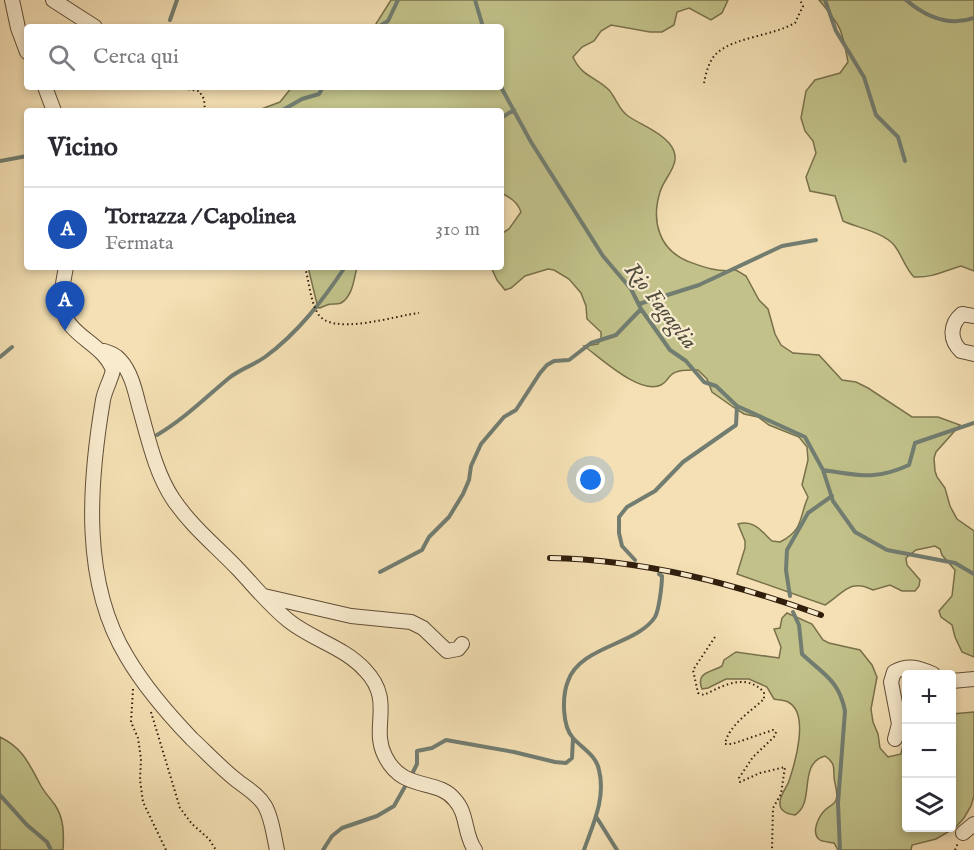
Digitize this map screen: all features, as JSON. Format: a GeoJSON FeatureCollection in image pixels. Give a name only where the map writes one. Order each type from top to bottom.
{"type":"FeatureCollection","features":[{"type":"Feature","properties":{"kind":"street"},"geometry":{"type":"LineString","coordinates":[[12,0],[24,44]]}},
{"type":"Feature","properties":{"kind":"street"},"geometry":{"type":"LineString","coordinates":[[53,0],[90,24]]}},
{"type":"Feature","properties":{"kind":"street"},"geometry":{"type":"LineString","coordinates":[[46,90],[53,108]]}},
{"type":"Feature","properties":{"kind":"street"},"geometry":{"type":"LineString","coordinates":[[66,270],[61,303],[65,321],[74,331],[104,353],[113,370],[104,397],[94,474],[93,532],[99,585],[112,627],[127,658],[151,691],[190,736],[235,779],[256,794],[267,808],[277,850]]}},
{"type":"Feature","properties":{"kind":"street"},"geometry":{"type":"LineString","coordinates":[[974,316],[962,314],[956,319],[952,338],[961,351],[974,354]]}},
{"type":"Feature","properties":{"kind":"street"},"geometry":{"type":"LineString","coordinates":[[97,348],[115,355],[127,370],[159,473],[173,499],[193,524],[262,596],[291,622],[352,657],[368,672],[380,693],[382,702],[381,738],[384,755],[396,772],[409,781],[443,789],[455,799],[464,816],[471,845],[475,850]]}},
{"type":"Feature","properties":{"kind":"street"},"geometry":{"type":"LineString","coordinates":[[262,596],[351,616],[411,622],[423,627],[447,651],[458,649],[462,644]]}},
{"type":"Feature","properties":{"kind":"street"},"geometry":{"type":"LineString","coordinates":[[895,739],[899,724],[891,682],[894,672],[904,667],[924,670]]}},
{"type":"Feature","properties":{"kind":"street"},"geometry":{"type":"LineString","coordinates":[[956,681],[974,679]]}},
{"type":"Feature","properties":{"kind":"path"},"geometry":{"type":"LineString","coordinates":[[704,83],[707,69],[715,54],[726,47],[776,32],[795,23],[803,6],[800,0]]}},
{"type":"Feature","properties":{"kind":"path"},"geometry":{"type":"LineString","coordinates":[[193,90],[199,91],[204,99],[205,108]]}},
{"type":"Feature","properties":{"kind":"path"},"geometry":{"type":"LineString","coordinates":[[306,270],[317,314],[327,322],[352,324],[376,322],[419,313]]}},
{"type":"Feature","properties":{"kind":"path"},"geometry":{"type":"LineString","coordinates":[[715,637],[693,670],[699,693],[704,695],[727,683],[738,681],[752,683],[764,693],[764,699],[732,730],[725,744],[732,744],[773,730],[776,732],[775,736],[753,757],[739,778],[740,782],[760,773],[785,767],[781,794],[773,808],[772,850]]}},
{"type":"Feature","properties":{"kind":"path"},"geometry":{"type":"LineString","coordinates":[[133,686],[131,722],[138,738],[143,802],[166,850]]}},
{"type":"Feature","properties":{"kind":"path"},"geometry":{"type":"LineString","coordinates":[[149,708],[180,808],[192,824],[209,839],[216,850]]}},
{"type":"Feature","properties":{"kind":"green space"},"geometry":{"type":"Polygon","coordinates":[[[391,0],[728,0],[722,13],[711,20],[689,8],[677,12],[674,25],[662,32],[611,25],[601,31],[594,41],[582,47],[573,57],[580,69],[609,90],[625,113],[660,135],[673,150],[675,162],[662,186],[656,213],[664,242],[677,256],[717,270],[736,270],[746,276],[759,300],[768,309],[775,334],[781,345],[793,353],[819,355],[842,380],[856,382],[868,388],[912,417],[938,417],[960,425],[936,452],[934,458],[937,477],[945,488],[950,506],[957,519],[974,531],[974,657],[962,652],[952,625],[941,617],[939,611],[952,596],[955,570],[942,555],[940,549],[935,546],[916,550],[906,558],[907,565],[920,580],[915,591],[902,591],[890,585],[873,590],[853,586],[825,605],[737,574],[745,548],[745,541],[738,524],[749,523],[761,530],[772,541],[780,542],[797,528],[808,497],[802,485],[808,460],[807,447],[799,437],[769,425],[758,417],[744,414],[733,407],[712,392],[707,379],[698,370],[677,372],[663,384],[652,387],[621,374],[584,346],[598,344],[601,332],[587,319],[586,306],[581,293],[569,279],[554,270],[548,269],[525,276],[511,288],[505,290],[492,270],[504,270],[504,232],[509,229],[521,212],[518,205],[504,194],[504,108],[264,108],[280,102],[290,90],[504,90],[504,24],[376,24],[391,0]]]}},
{"type":"Feature","properties":{"kind":"green space"},"geometry":{"type":"Polygon","coordinates":[[[819,0],[974,0],[974,271],[961,266],[932,275],[914,277],[897,249],[889,241],[843,221],[835,196],[810,191],[806,177],[816,153],[813,141],[805,131],[801,118],[806,91],[815,80],[840,73],[848,62],[840,28],[819,0]]]}},
{"type":"Feature","properties":{"kind":"green space"},"geometry":{"type":"Polygon","coordinates":[[[309,270],[356,270],[345,300],[339,304],[329,304],[318,308],[309,270]]]}},
{"type":"Feature","properties":{"kind":"green space"},"geometry":{"type":"Polygon","coordinates":[[[787,613],[812,624],[823,640],[860,650],[872,665],[877,677],[871,709],[880,748],[888,757],[901,754],[902,749],[902,832],[948,832],[936,839],[912,845],[911,850],[838,850],[834,843],[820,840],[817,837],[816,825],[820,816],[837,797],[833,764],[825,756],[811,767],[805,801],[801,809],[795,815],[782,810],[780,799],[792,773],[799,739],[800,727],[795,708],[788,702],[774,699],[767,687],[749,679],[726,679],[702,689],[700,683],[703,676],[722,666],[724,660],[736,652],[779,658],[781,647],[774,629],[780,628],[782,618],[787,613]]]}},
{"type":"Feature","properties":{"kind":"green space"},"geometry":{"type":"Polygon","coordinates":[[[974,712],[974,796],[964,818],[956,827],[956,714],[974,712]]]}},
{"type":"Feature","properties":{"kind":"green space"},"geometry":{"type":"Polygon","coordinates":[[[0,737],[15,747],[25,758],[58,810],[63,826],[63,850],[0,850],[0,737]]]}},
{"type":"Feature","properties":{"kind":"waterway"},"geometry":{"type":"LineString","coordinates":[[170,20],[177,0]]}},
{"type":"Feature","properties":{"kind":"waterway"},"geometry":{"type":"LineString","coordinates":[[383,24],[388,21],[398,0]]}},
{"type":"Feature","properties":{"kind":"waterway","name":"Rio Fagaglia"},"geometry":{"type":"LineString","coordinates":[[475,0],[482,24]]}},
{"type":"Feature","properties":{"kind":"waterway"},"geometry":{"type":"LineString","coordinates":[[825,0],[836,31],[864,77],[876,115],[898,137],[905,161]]}},
{"type":"Feature","properties":{"kind":"waterway"},"geometry":{"type":"LineString","coordinates":[[906,0],[921,11],[938,18],[956,21],[974,18]]}},
{"type":"Feature","properties":{"kind":"waterway"},"geometry":{"type":"LineString","coordinates":[[286,108],[302,99],[319,94],[321,90]]}},
{"type":"Feature","properties":{"kind":"waterway","name":"Rio Fagaglia"},"geometry":{"type":"LineString","coordinates":[[503,90],[531,142],[603,256],[631,289],[641,309],[670,350],[686,361],[704,382],[716,386],[737,406],[736,425],[683,462],[655,491],[627,507],[619,517],[622,546],[635,560]]}},
{"type":"Feature","properties":{"kind":"waterway"},"geometry":{"type":"LineString","coordinates":[[504,116],[514,110]]}},
{"type":"Feature","properties":{"kind":"waterway"},"geometry":{"type":"LineString","coordinates":[[0,161],[24,157]]}},
{"type":"Feature","properties":{"kind":"waterway"},"geometry":{"type":"LineString","coordinates":[[639,304],[699,285],[782,246],[816,240]]}},
{"type":"Feature","properties":{"kind":"waterway"},"geometry":{"type":"LineString","coordinates":[[157,435],[233,375],[261,360],[277,348],[309,315],[343,270]]}},
{"type":"Feature","properties":{"kind":"waterway"},"geometry":{"type":"LineString","coordinates":[[380,572],[422,550],[429,537],[449,517],[463,494],[469,480],[471,466],[481,444],[504,417],[516,410],[547,365],[554,361],[569,360],[591,343],[616,335],[641,309]]}},
{"type":"Feature","properties":{"kind":"waterway"},"geometry":{"type":"LineString","coordinates":[[0,357],[12,347]]}},
{"type":"Feature","properties":{"kind":"waterway"},"geometry":{"type":"LineString","coordinates":[[737,406],[805,437],[823,470],[833,501],[855,532],[887,550],[955,563],[974,574]]}},
{"type":"Feature","properties":{"kind":"waterway"},"geometry":{"type":"LineString","coordinates":[[823,470],[857,475],[876,475],[897,470],[909,465],[915,443],[974,423]]}},
{"type":"Feature","properties":{"kind":"waterway"},"geometry":{"type":"LineString","coordinates":[[790,596],[786,570],[787,550],[808,513],[832,496]]}},
{"type":"Feature","properties":{"kind":"waterway"},"geometry":{"type":"LineString","coordinates":[[584,850],[598,811],[601,780],[595,760],[569,733],[564,711],[566,687],[574,669],[584,660],[636,634],[655,617],[662,576],[659,574]]}},
{"type":"Feature","properties":{"kind":"waterway"},"geometry":{"type":"LineString","coordinates":[[793,612],[799,625],[802,654],[834,685],[839,692],[845,711],[838,803],[840,850]]}},
{"type":"Feature","properties":{"kind":"waterway"},"geometry":{"type":"LineString","coordinates":[[411,776],[417,764],[417,751],[432,748],[446,740],[566,763],[572,758],[573,738]]}},
{"type":"Feature","properties":{"kind":"waterway"},"geometry":{"type":"LineString","coordinates":[[323,850],[332,836],[342,828],[377,816],[394,806],[407,783]]}},
{"type":"Feature","properties":{"kind":"waterway"},"geometry":{"type":"LineString","coordinates":[[0,795],[27,825],[47,842],[51,850]]}},
{"type":"Feature","properties":{"kind":"waterway"},"geometry":{"type":"LineString","coordinates":[[597,818],[617,850]]}},
{"type":"Feature","properties":{"kind":"railway"},"geometry":{"type":"LineString","coordinates":[[550,558],[620,563],[688,575],[788,603],[821,615]]}},
{"type":"Feature","properties":{"kind":"place","name":"Torrazza / Capolinea"},"geometry":{"type":"Point","coordinates":[65,331]}}]}
